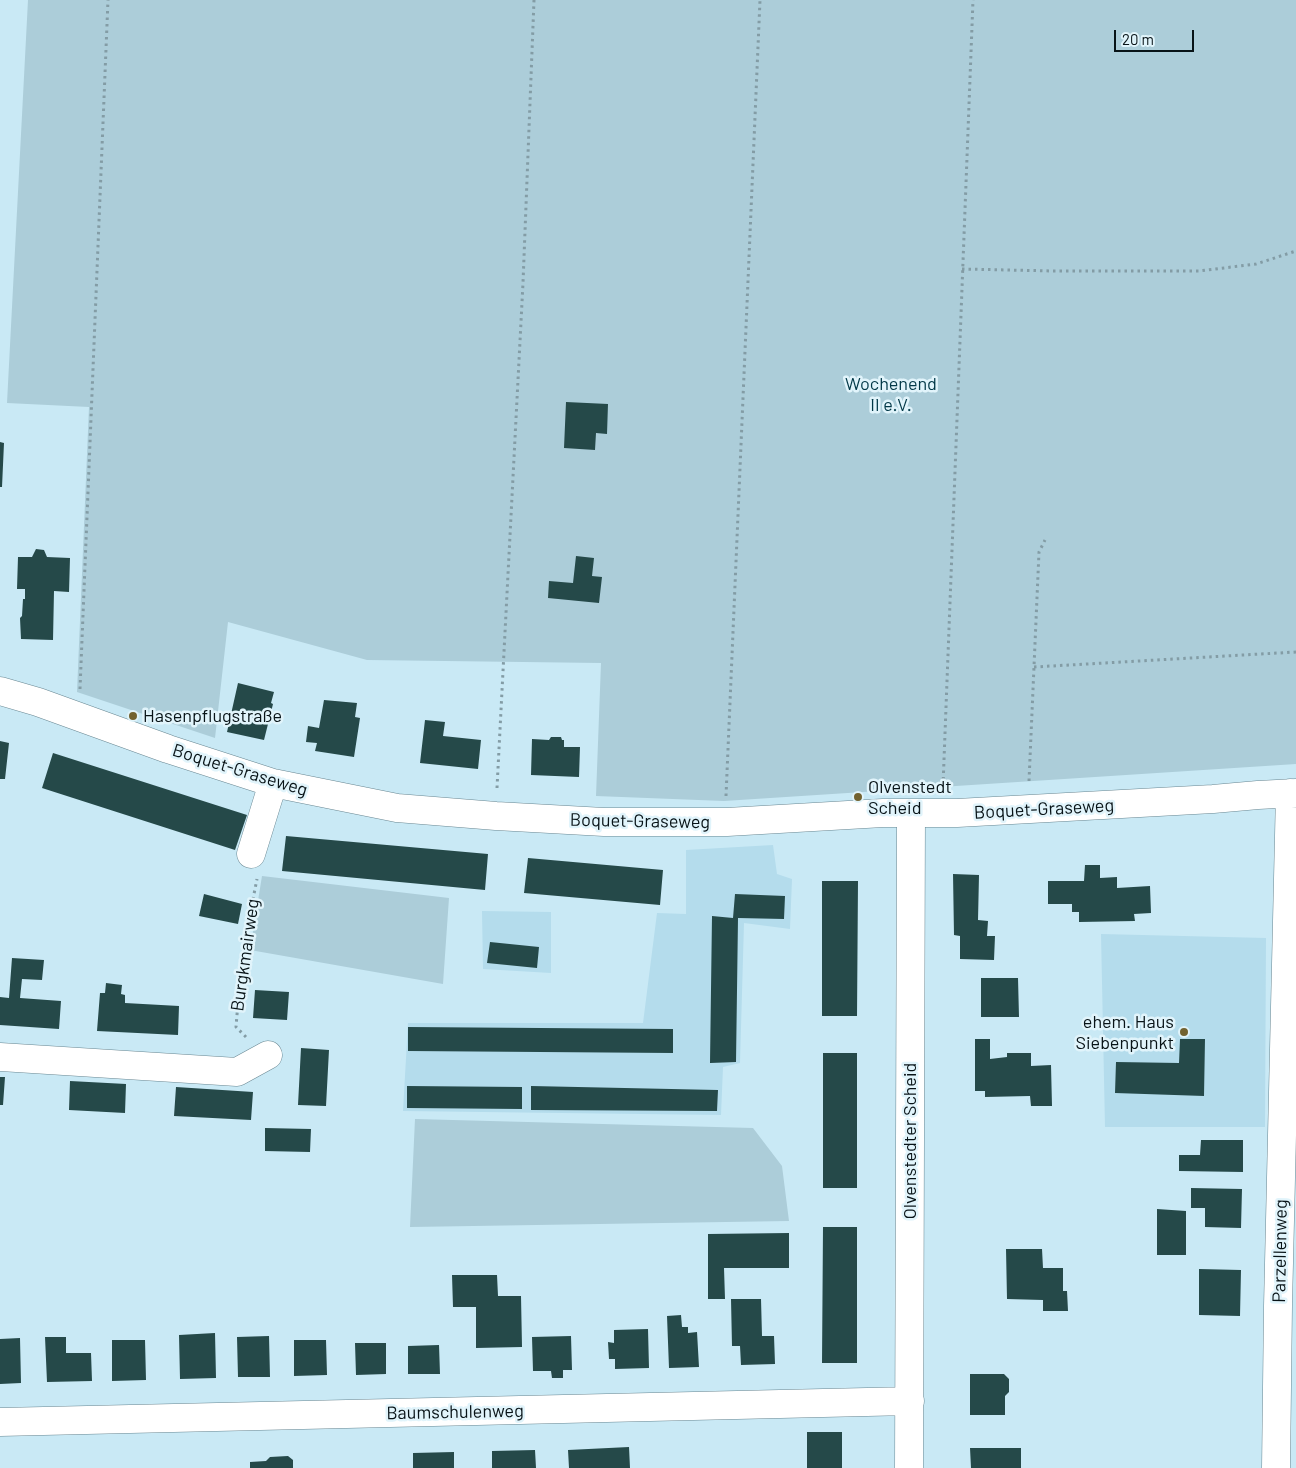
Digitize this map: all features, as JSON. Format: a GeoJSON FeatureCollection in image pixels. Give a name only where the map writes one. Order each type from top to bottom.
{"type":"FeatureCollection","features":[{"type":"Feature","properties":{"kind":"street","name":"Boquet-Graseweg"},"geometry":{"type":"LineString","coordinates":[[0,691],[38,702],[160,746],[272,783],[397,808],[501,817],[727,822],[883,813],[957,814],[1213,800],[1293,793]]}},
{"type":"Feature","properties":{"kind":"street"},"geometry":{"type":"LineString","coordinates":[[251,854],[272,783]]}},
{"type":"Feature","properties":{"kind":"street","name":"Parzellenweg"},"geometry":{"type":"LineString","coordinates":[[1276,1468],[1278,1306],[1293,793]]}},
{"type":"Feature","properties":{"kind":"street","name":"Olvenstedter Scheid"},"geometry":{"type":"LineString","coordinates":[[910,1468],[911,813]]}},
{"type":"Feature","properties":{"kind":"street"},"geometry":{"type":"LineString","coordinates":[[0,1057],[237,1072],[268,1055]]}},
{"type":"Feature","properties":{"kind":"street","name":"Baumschulenweg"},"geometry":{"type":"LineString","coordinates":[[0,1422],[910,1402]]}},
{"type":"Feature","properties":{"kind":"path"},"geometry":{"type":"LineString","coordinates":[[80,695],[108,0]]}},
{"type":"Feature","properties":{"kind":"path"},"geometry":{"type":"LineString","coordinates":[[497,794],[523,282],[534,0]]}},
{"type":"Feature","properties":{"kind":"path"},"geometry":{"type":"LineString","coordinates":[[726,798],[760,0]]}},
{"type":"Feature","properties":{"kind":"path"},"geometry":{"type":"LineString","coordinates":[[943,786],[973,0]]}},
{"type":"Feature","properties":{"kind":"path"},"geometry":{"type":"LineString","coordinates":[[962,269],[1199,271],[1256,264],[1296,251]]}},
{"type":"Feature","properties":{"kind":"path"},"geometry":{"type":"LineString","coordinates":[[1029,779],[1039,552],[1045,540]]}},
{"type":"Feature","properties":{"kind":"path"},"geometry":{"type":"LineString","coordinates":[[1034,667],[1296,652]]}},
{"type":"Feature","properties":{"kind":"path","name":"Burgkmairweg"},"geometry":{"type":"LineString","coordinates":[[251,854],[259,867],[242,954],[236,1027],[268,1055]]}},
{"type":"Feature","properties":{"kind":"shaded area"},"geometry":{"type":"Polygon","coordinates":[[[773,845],[777,874],[792,879],[790,929],[744,923],[740,1063],[723,1067],[721,1115],[403,1111],[408,1023],[643,1023],[657,913],[686,914],[686,850],[773,845]]]}},
{"type":"Feature","properties":{"kind":"shaded area"},"geometry":{"type":"Polygon","coordinates":[[[482,911],[551,912],[551,973],[483,969],[482,911]]]}},
{"type":"Feature","properties":{"kind":"shaded area","name":"ehem. Haus Siebenpunkt"},"geometry":{"type":"Polygon","coordinates":[[[1101,934],[1266,938],[1265,1127],[1105,1127],[1101,934]]]}},
{"type":"Feature","properties":{"kind":"green space","name":"Wochenend II e.V."},"geometry":{"type":"Polygon","coordinates":[[[28,0],[1296,0],[1296,764],[724,801],[596,796],[601,663],[367,660],[228,622],[215,738],[77,692],[89,407],[7,403],[28,0]]]}},
{"type":"Feature","properties":{"kind":"green space"},"geometry":{"type":"Polygon","coordinates":[[[262,876],[449,898],[443,984],[250,950],[262,876]]]}},
{"type":"Feature","properties":{"kind":"green space"},"geometry":{"type":"Polygon","coordinates":[[[415,1119],[753,1128],[782,1166],[789,1221],[410,1227],[415,1119]]]}},
{"type":"Feature","properties":{"kind":"building"},"geometry":{"type":"Polygon","coordinates":[[[566,402],[608,404],[607,434],[596,433],[595,450],[564,448],[566,402]]]}},
{"type":"Feature","properties":{"kind":"building"},"geometry":{"type":"Polygon","coordinates":[[[0,442],[4,443],[2,487],[0,487],[0,442]]]}},
{"type":"Feature","properties":{"kind":"building"},"geometry":{"type":"Polygon","coordinates":[[[36,549],[44,550],[47,557],[70,558],[69,592],[54,591],[53,640],[21,639],[20,618],[22,616],[23,599],[25,599],[25,589],[17,589],[18,557],[32,557],[36,549]]]}},
{"type":"Feature","properties":{"kind":"building"},"geometry":{"type":"Polygon","coordinates":[[[576,556],[594,558],[592,576],[602,577],[599,603],[548,598],[549,581],[573,583],[576,556]]]}},
{"type":"Feature","properties":{"kind":"building"},"geometry":{"type":"Polygon","coordinates":[[[238,683],[274,692],[264,740],[227,732],[238,683]]]}},
{"type":"Feature","properties":{"kind":"building"},"geometry":{"type":"Polygon","coordinates":[[[324,700],[357,703],[355,717],[360,718],[354,757],[315,751],[317,743],[306,742],[308,726],[319,728],[324,700]]]}},
{"type":"Feature","properties":{"kind":"building"},"geometry":{"type":"Polygon","coordinates":[[[425,720],[445,722],[443,736],[481,740],[478,769],[420,763],[425,720]]]}},
{"type":"Feature","properties":{"kind":"building"},"geometry":{"type":"Polygon","coordinates":[[[551,737],[561,737],[564,740],[564,747],[580,747],[579,777],[531,775],[532,739],[549,740],[551,737]]]}},
{"type":"Feature","properties":{"kind":"building"},"geometry":{"type":"Polygon","coordinates":[[[0,741],[9,743],[5,779],[0,779],[0,741]]]}},
{"type":"Feature","properties":{"kind":"building"},"geometry":{"type":"Polygon","coordinates":[[[53,753],[247,815],[235,850],[42,788],[53,753]]]}},
{"type":"Feature","properties":{"kind":"building"},"geometry":{"type":"Polygon","coordinates":[[[286,836],[488,854],[485,890],[282,871],[286,836]]]}},
{"type":"Feature","properties":{"kind":"building"},"geometry":{"type":"Polygon","coordinates":[[[528,858],[663,870],[660,905],[524,893],[528,858]]]}},
{"type":"Feature","properties":{"kind":"building"},"geometry":{"type":"Polygon","coordinates":[[[1085,865],[1100,865],[1100,878],[1117,877],[1117,888],[1150,886],[1151,913],[1134,914],[1135,921],[1079,922],[1079,912],[1072,912],[1072,904],[1048,904],[1048,881],[1084,881],[1085,865]]]}},
{"type":"Feature","properties":{"kind":"building"},"geometry":{"type":"Polygon","coordinates":[[[953,874],[979,875],[978,920],[988,921],[987,936],[995,936],[994,960],[960,959],[960,936],[954,935],[953,874]]]}},
{"type":"Feature","properties":{"kind":"building"},"geometry":{"type":"Polygon","coordinates":[[[822,881],[858,881],[857,1016],[822,1016],[822,881]]]}},
{"type":"Feature","properties":{"kind":"building"},"geometry":{"type":"Polygon","coordinates":[[[204,894],[242,904],[238,924],[199,916],[204,894]]]}},
{"type":"Feature","properties":{"kind":"building"},"geometry":{"type":"Polygon","coordinates":[[[735,894],[785,896],[784,919],[738,918],[736,1062],[710,1063],[712,916],[733,918],[735,894]]]}},
{"type":"Feature","properties":{"kind":"building"},"geometry":{"type":"Polygon","coordinates":[[[490,942],[539,947],[537,968],[487,963],[490,942]]]}},
{"type":"Feature","properties":{"kind":"building"},"geometry":{"type":"Polygon","coordinates":[[[12,958],[44,960],[42,980],[22,979],[20,998],[61,1001],[59,1029],[0,1025],[0,997],[9,998],[12,958]]]}},
{"type":"Feature","properties":{"kind":"building"},"geometry":{"type":"Polygon","coordinates":[[[981,978],[1018,978],[1019,1017],[981,1017],[981,978]]]}},
{"type":"Feature","properties":{"kind":"building"},"geometry":{"type":"Polygon","coordinates":[[[106,983],[122,985],[121,994],[125,995],[125,1003],[179,1006],[178,1035],[97,1031],[100,993],[105,993],[106,983]]]}},
{"type":"Feature","properties":{"kind":"building"},"geometry":{"type":"Polygon","coordinates":[[[255,990],[289,992],[287,1020],[253,1018],[255,990]]]}},
{"type":"Feature","properties":{"kind":"building"},"geometry":{"type":"Polygon","coordinates":[[[408,1027],[673,1029],[673,1053],[408,1051],[408,1027]]]}},
{"type":"Feature","properties":{"kind":"building"},"geometry":{"type":"Polygon","coordinates":[[[975,1039],[990,1039],[990,1059],[1007,1057],[1007,1053],[1031,1053],[1031,1066],[1051,1065],[1052,1106],[1031,1106],[1030,1096],[985,1097],[985,1091],[975,1091],[975,1039]]]}},
{"type":"Feature","properties":{"kind":"building"},"geometry":{"type":"Polygon","coordinates":[[[1180,1039],[1205,1039],[1204,1096],[1115,1093],[1116,1062],[1179,1063],[1180,1039]]]}},
{"type":"Feature","properties":{"kind":"building"},"geometry":{"type":"Polygon","coordinates":[[[301,1048],[329,1050],[326,1106],[298,1105],[301,1048]]]}},
{"type":"Feature","properties":{"kind":"building"},"geometry":{"type":"Polygon","coordinates":[[[823,1053],[857,1053],[857,1188],[823,1188],[823,1053]]]}},
{"type":"Feature","properties":{"kind":"building"},"geometry":{"type":"Polygon","coordinates":[[[0,1077],[5,1077],[3,1105],[0,1105],[0,1077]]]}},
{"type":"Feature","properties":{"kind":"building"},"geometry":{"type":"Polygon","coordinates":[[[70,1081],[126,1084],[125,1113],[69,1110],[70,1081]]]}},
{"type":"Feature","properties":{"kind":"building"},"geometry":{"type":"Polygon","coordinates":[[[407,1086],[522,1087],[522,1109],[407,1108],[407,1086]]]}},
{"type":"Feature","properties":{"kind":"building"},"geometry":{"type":"Polygon","coordinates":[[[531,1086],[718,1090],[717,1111],[531,1110],[531,1086]]]}},
{"type":"Feature","properties":{"kind":"building"},"geometry":{"type":"Polygon","coordinates":[[[176,1087],[253,1092],[251,1120],[174,1116],[176,1087]]]}},
{"type":"Feature","properties":{"kind":"building"},"geometry":{"type":"Polygon","coordinates":[[[265,1128],[311,1129],[310,1152],[265,1151],[265,1128]]]}},
{"type":"Feature","properties":{"kind":"building"},"geometry":{"type":"Polygon","coordinates":[[[1201,1140],[1243,1140],[1243,1172],[1179,1171],[1179,1155],[1200,1155],[1201,1140]]]}},
{"type":"Feature","properties":{"kind":"building"},"geometry":{"type":"Polygon","coordinates":[[[1191,1188],[1242,1189],[1241,1228],[1205,1227],[1205,1208],[1191,1208],[1191,1188]]]}},
{"type":"Feature","properties":{"kind":"building"},"geometry":{"type":"Polygon","coordinates":[[[1157,1209],[1186,1211],[1186,1255],[1157,1255],[1157,1209]]]}},
{"type":"Feature","properties":{"kind":"building"},"geometry":{"type":"Polygon","coordinates":[[[823,1227],[857,1227],[857,1363],[822,1363],[823,1227]]]}},
{"type":"Feature","properties":{"kind":"building"},"geometry":{"type":"Polygon","coordinates":[[[789,1233],[789,1268],[724,1268],[725,1299],[708,1299],[708,1234],[789,1233]]]}},
{"type":"Feature","properties":{"kind":"building"},"geometry":{"type":"Polygon","coordinates":[[[1006,1249],[1042,1249],[1043,1268],[1063,1268],[1063,1291],[1067,1291],[1068,1311],[1043,1311],[1043,1300],[1007,1299],[1006,1249]]]}},
{"type":"Feature","properties":{"kind":"building"},"geometry":{"type":"Polygon","coordinates":[[[1199,1269],[1241,1270],[1240,1316],[1199,1315],[1199,1269]]]}},
{"type":"Feature","properties":{"kind":"building"},"geometry":{"type":"Polygon","coordinates":[[[452,1275],[497,1275],[498,1296],[521,1296],[522,1347],[476,1348],[476,1307],[453,1307],[452,1275]]]}},
{"type":"Feature","properties":{"kind":"building"},"geometry":{"type":"Polygon","coordinates":[[[731,1299],[761,1299],[762,1336],[774,1336],[775,1364],[741,1365],[740,1346],[732,1346],[731,1299]]]}},
{"type":"Feature","properties":{"kind":"building"},"geometry":{"type":"Polygon","coordinates":[[[681,1315],[682,1327],[688,1327],[688,1333],[697,1332],[699,1367],[669,1368],[667,1316],[681,1315]]]}},
{"type":"Feature","properties":{"kind":"building"},"geometry":{"type":"Polygon","coordinates":[[[648,1329],[649,1368],[615,1369],[615,1359],[609,1359],[608,1342],[614,1343],[614,1330],[648,1329]]]}},
{"type":"Feature","properties":{"kind":"building"},"geometry":{"type":"Polygon","coordinates":[[[215,1333],[216,1378],[180,1379],[179,1335],[215,1333]]]}},
{"type":"Feature","properties":{"kind":"building"},"geometry":{"type":"Polygon","coordinates":[[[269,1336],[270,1377],[238,1377],[237,1337],[269,1336]]]}},
{"type":"Feature","properties":{"kind":"building"},"geometry":{"type":"Polygon","coordinates":[[[571,1336],[572,1370],[563,1370],[563,1378],[552,1378],[551,1371],[533,1371],[532,1337],[571,1336]]]}},
{"type":"Feature","properties":{"kind":"building"},"geometry":{"type":"Polygon","coordinates":[[[45,1337],[66,1337],[66,1353],[91,1353],[92,1381],[47,1382],[45,1337]]]}},
{"type":"Feature","properties":{"kind":"building"},"geometry":{"type":"Polygon","coordinates":[[[20,1338],[21,1383],[0,1384],[0,1339],[20,1338]]]}},
{"type":"Feature","properties":{"kind":"building"},"geometry":{"type":"Polygon","coordinates":[[[112,1340],[145,1340],[146,1380],[112,1381],[112,1340]]]}},
{"type":"Feature","properties":{"kind":"building"},"geometry":{"type":"Polygon","coordinates":[[[294,1340],[326,1340],[327,1375],[294,1376],[294,1340]]]}},
{"type":"Feature","properties":{"kind":"building"},"geometry":{"type":"Polygon","coordinates":[[[355,1343],[386,1343],[386,1374],[356,1375],[355,1343]]]}},
{"type":"Feature","properties":{"kind":"building"},"geometry":{"type":"Polygon","coordinates":[[[439,1345],[440,1374],[408,1374],[408,1346],[439,1345]]]}},
{"type":"Feature","properties":{"kind":"building"},"geometry":{"type":"Polygon","coordinates":[[[970,1374],[1004,1374],[1009,1379],[1009,1392],[1005,1396],[1005,1415],[970,1415],[970,1374]]]}},
{"type":"Feature","properties":{"kind":"building"},"geometry":{"type":"Polygon","coordinates":[[[807,1432],[842,1432],[842,1468],[807,1468],[807,1432]]]}},
{"type":"Feature","properties":{"kind":"building"},"geometry":{"type":"Polygon","coordinates":[[[629,1447],[630,1468],[569,1468],[568,1450],[629,1447]]]}},
{"type":"Feature","properties":{"kind":"building"},"geometry":{"type":"Polygon","coordinates":[[[970,1448],[1021,1448],[1021,1468],[971,1468],[970,1448]]]}},
{"type":"Feature","properties":{"kind":"building"},"geometry":{"type":"Polygon","coordinates":[[[535,1450],[536,1468],[492,1468],[492,1451],[535,1450]]]}},
{"type":"Feature","properties":{"kind":"building"},"geometry":{"type":"Polygon","coordinates":[[[454,1452],[454,1468],[413,1468],[413,1453],[454,1452]]]}},
{"type":"Feature","properties":{"kind":"building"},"geometry":{"type":"Polygon","coordinates":[[[288,1456],[293,1460],[293,1468],[250,1468],[250,1462],[266,1461],[270,1457],[288,1456]]]}},
{"type":"Feature","properties":{"kind":"place","name":"Hasenpflugstraße"},"geometry":{"type":"Point","coordinates":[133,716]}},
{"type":"Feature","properties":{"kind":"place","name":"Olvenstedt Scheid"},"geometry":{"type":"Point","coordinates":[858,797]}},
{"type":"Feature","properties":{"kind":"place","name":"ehem. Haus Siebenpunkt"},"geometry":{"type":"Point","coordinates":[1184,1032]}}]}
